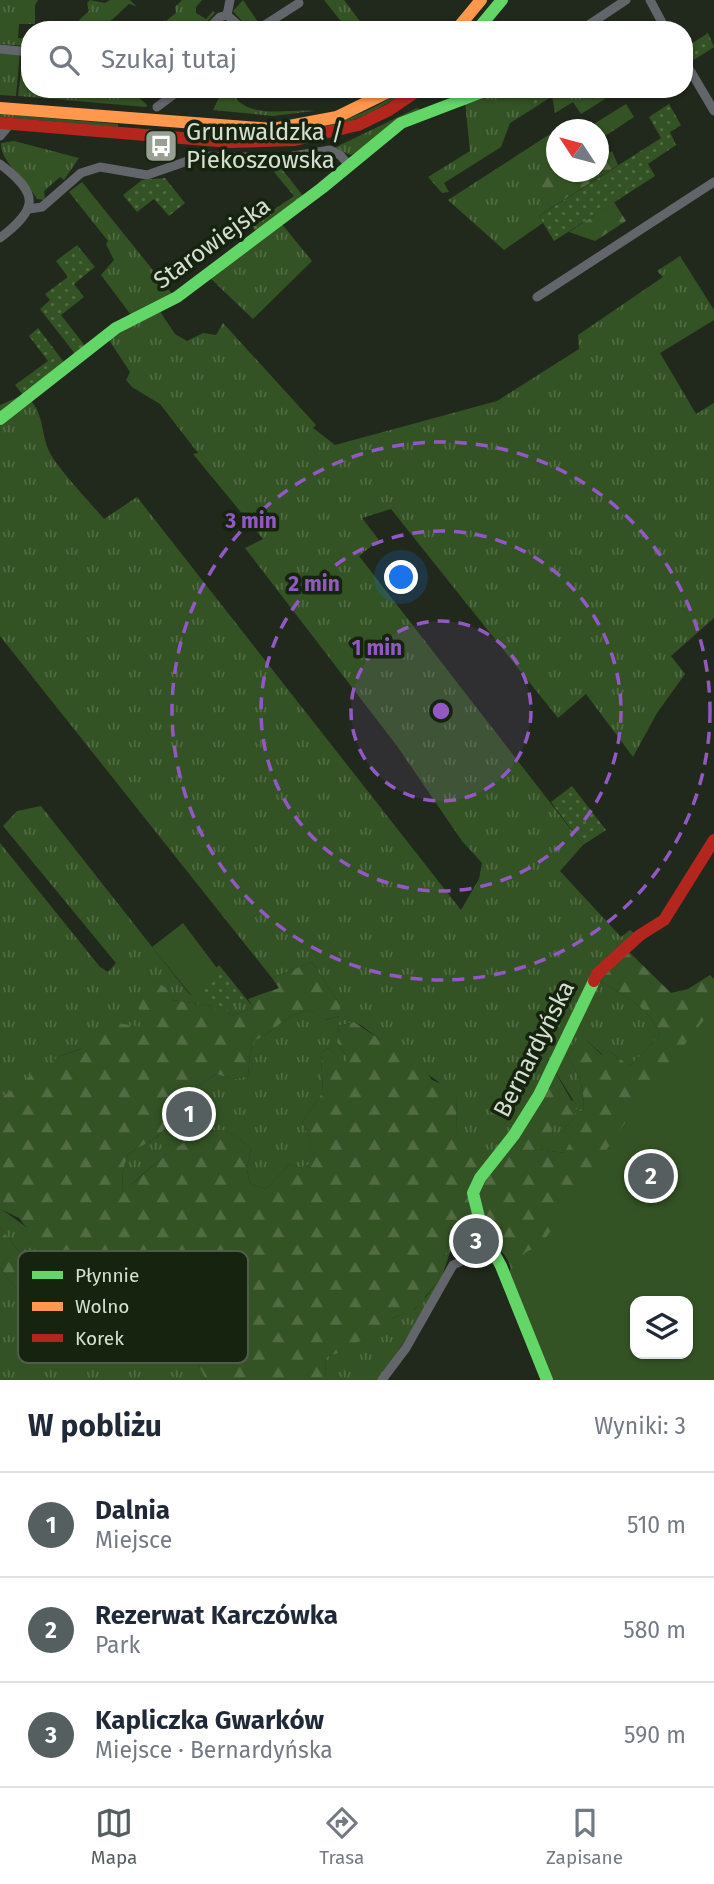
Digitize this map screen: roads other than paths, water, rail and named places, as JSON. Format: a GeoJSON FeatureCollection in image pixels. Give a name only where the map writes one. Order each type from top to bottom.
{"type":"FeatureCollection","features":[{"type":"Feature","properties":{"kind":"street"},"geometry":{"type":"LineString","coordinates":[[227,15],[230,0]]}},
{"type":"Feature","properties":{"kind":"street"},"geometry":{"type":"LineString","coordinates":[[464,21],[481,0]]}},
{"type":"Feature","properties":{"kind":"street"},"geometry":{"type":"LineString","coordinates":[[484,21],[502,0]]}},
{"type":"Feature","properties":{"kind":"street"},"geometry":{"type":"LineString","coordinates":[[594,21],[626,0]]}},
{"type":"Feature","properties":{"kind":"street"},"geometry":{"type":"LineString","coordinates":[[650,0],[661,21]]}},
{"type":"Feature","properties":{"kind":"street"},"geometry":{"type":"LineString","coordinates":[[271,21],[301,1]]}},
{"type":"Feature","properties":{"kind":"street"},"geometry":{"type":"LineString","coordinates":[[278,21],[301,1]]}},
{"type":"Feature","properties":{"kind":"street"},"geometry":{"type":"LineString","coordinates":[[216,21],[227,15]]}},
{"type":"Feature","properties":{"kind":"street"},"geometry":{"type":"LineString","coordinates":[[227,15],[234,21]]}},
{"type":"Feature","properties":{"kind":"street"},"geometry":{"type":"LineString","coordinates":[[0,49],[21,51]]}},
{"type":"Feature","properties":{"kind":"street"},"geometry":{"type":"LineString","coordinates":[[693,75],[714,111]]}},
{"type":"Feature","properties":{"kind":"street"},"geometry":{"type":"LineString","coordinates":[[157,107],[169,98]]}},
{"type":"Feature","properties":{"kind":"street"},"geometry":{"type":"LineString","coordinates":[[0,108],[273,129],[337,117],[376,98]]}},
{"type":"Feature","properties":{"kind":"street"},"geometry":{"type":"LineString","coordinates":[[0,136],[5,123],[243,144],[286,143],[325,137],[354,127],[387,111],[406,98]]}},
{"type":"Feature","properties":{"kind":"street","name":"Starowiejska"},"geometry":{"type":"LineString","coordinates":[[0,419],[19,401],[116,328],[177,297],[316,193],[349,164],[390,138],[418,114],[464,98]]}},
{"type":"Feature","properties":{"kind":"street"},"geometry":{"type":"LineString","coordinates":[[29,209],[42,207],[88,170],[106,167],[147,175],[202,156],[281,158],[330,150],[341,155],[349,164]]}},
{"type":"Feature","properties":{"kind":"street"},"geometry":{"type":"LineString","coordinates":[[0,238],[23,220],[29,209],[27,191],[1,163]]}},
{"type":"Feature","properties":{"kind":"street"},"geometry":{"type":"LineString","coordinates":[[537,297],[714,183]]}},
{"type":"Feature","properties":{"kind":"street","name":"Bernardyńska"},"geometry":{"type":"LineString","coordinates":[[547,1380],[501,1266],[495,1255],[487,1250],[473,1193],[480,1178],[514,1135],[539,1095],[597,974],[640,935],[664,920],[714,841]]}},
{"type":"Feature","properties":{"kind":"street"},"geometry":{"type":"LineString","coordinates":[[382,1380],[439,1293],[453,1265],[487,1250]]}},
{"type":"Feature","properties":{"kind":"place","name":"Grunwaldzka / Piekoszowska"},"geometry":{"type":"Point","coordinates":[161,146]}},
{"type":"Feature","properties":{"kind":"place","name":"Dalnia"},"geometry":{"type":"Point","coordinates":[189,1114]}},
{"type":"Feature","properties":{"kind":"place","name":"Rezerwat Karczówka"},"geometry":{"type":"Point","coordinates":[651,1176]}},
{"type":"Feature","properties":{"kind":"place","name":"Kapliczka Gwarków"},"geometry":{"type":"Point","coordinates":[476,1241]}}]}
